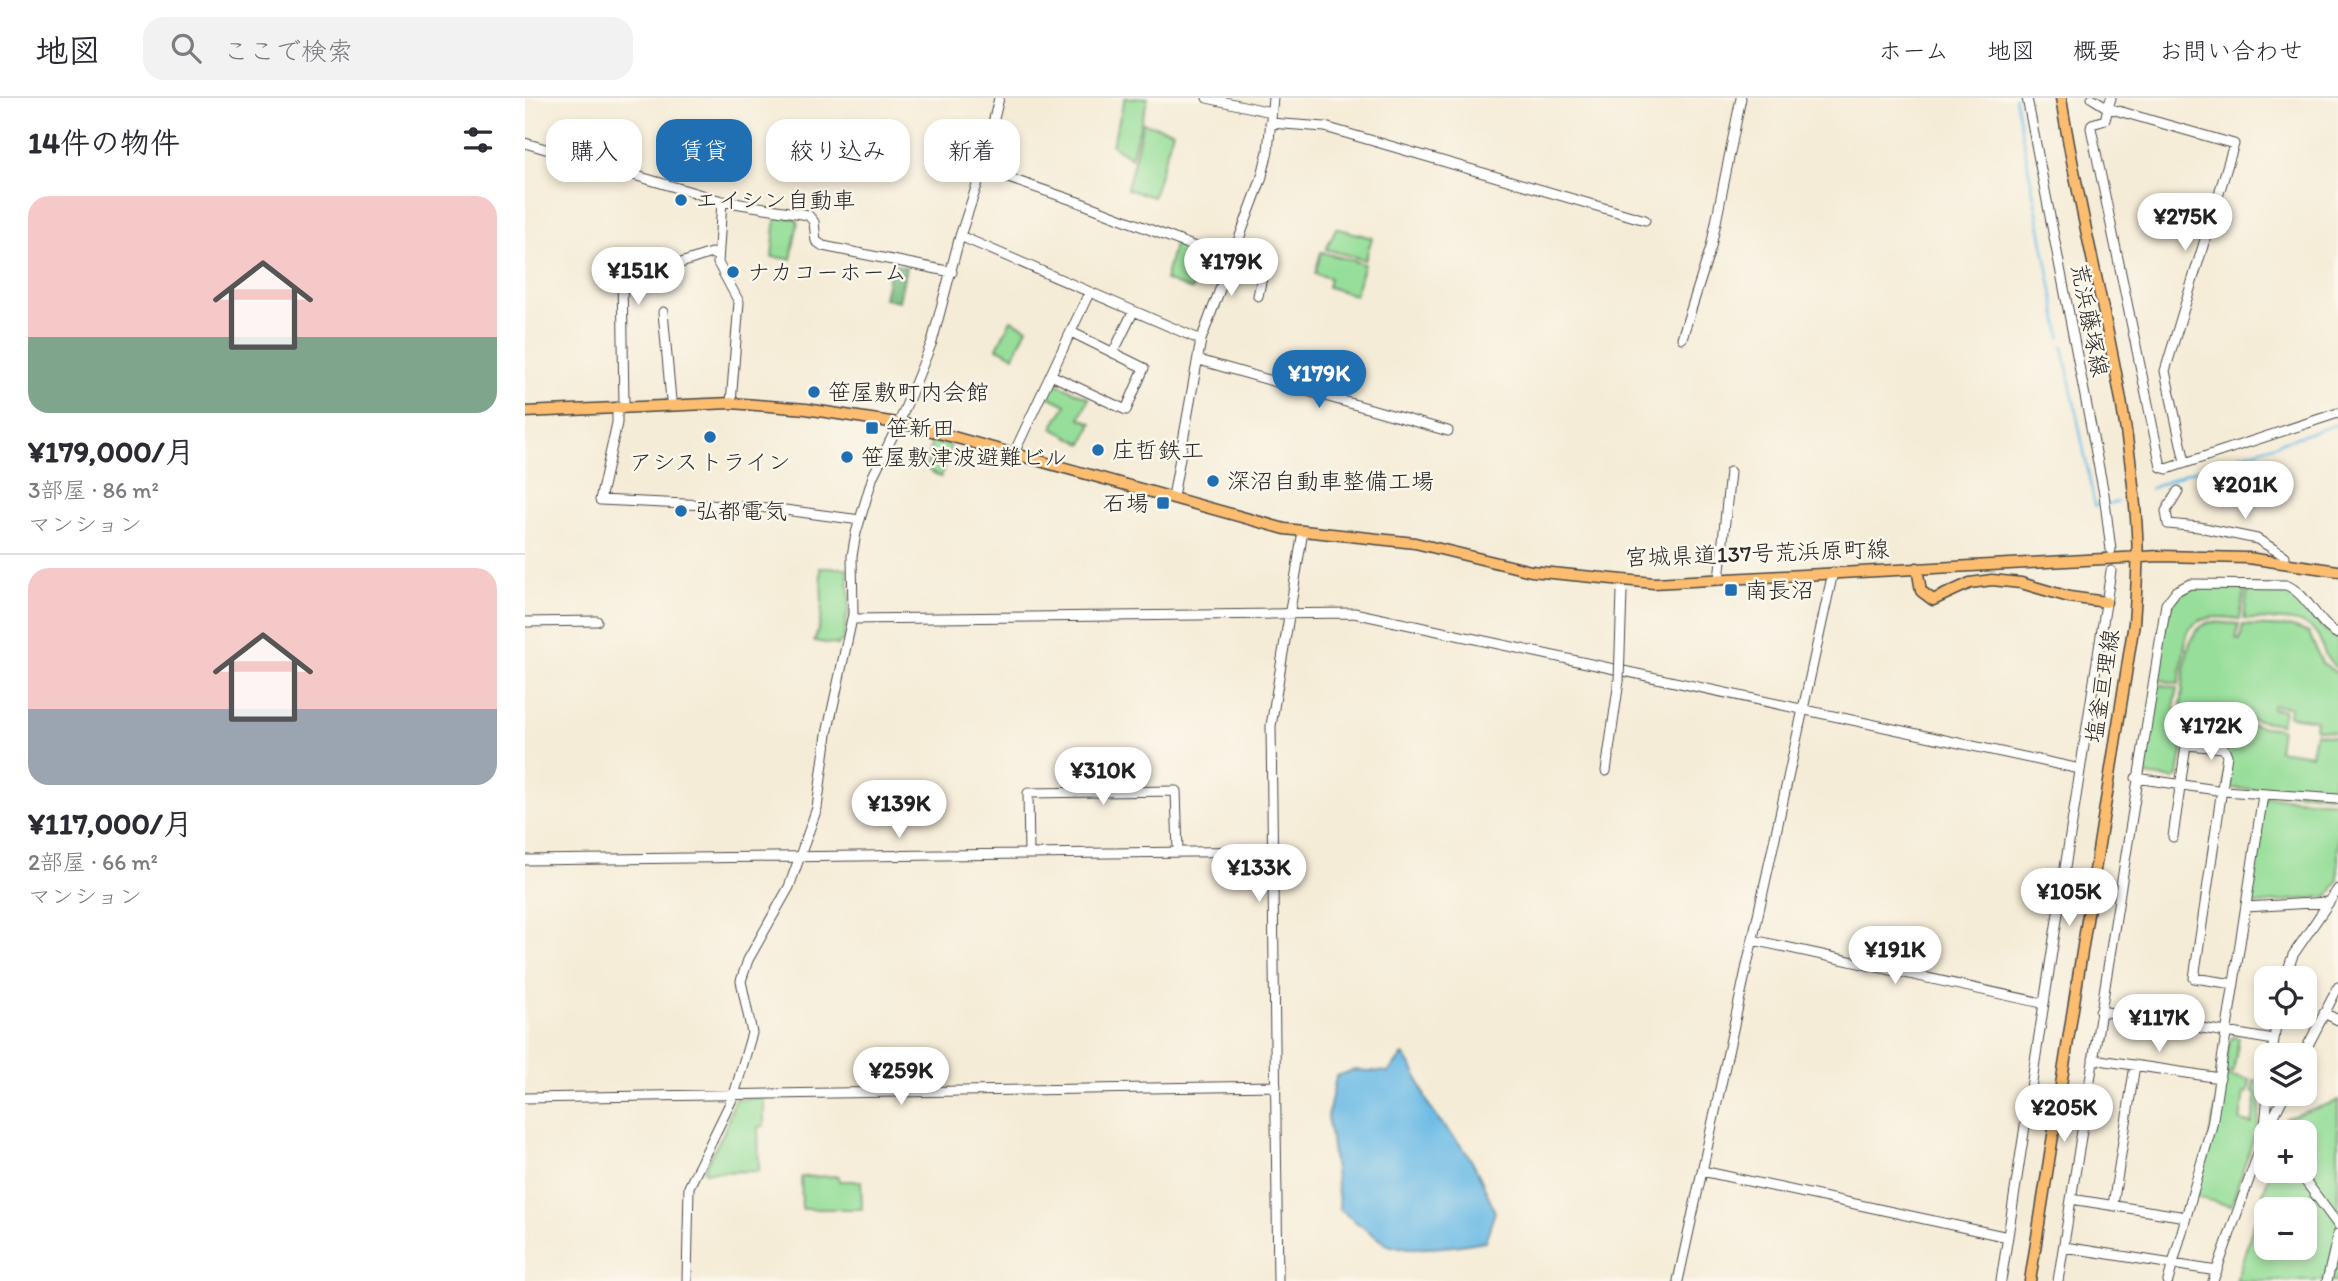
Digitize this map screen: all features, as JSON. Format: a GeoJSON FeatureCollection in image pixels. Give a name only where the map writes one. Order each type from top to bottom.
{"type":"FeatureCollection","features":[{"type":"Feature","properties":{"kind":"main road","name":"塩釜亘理線"},"geometry":{"type":"LineString","coordinates":[[2029,1281],[2134,624],[2137,557],[2128,446],[2061,98]]}},
{"type":"Feature","properties":{"kind":"main road","name":"宮城県道137号荒浜原町線"},"geometry":{"type":"LineString","coordinates":[[525,412],[731,403],[806,409],[899,423],[1285,529],[1415,543],[1509,567],[1622,586],[1833,572],[2137,557],[2222,557],[2338,571]]}},
{"type":"Feature","properties":{"kind":"main road"},"geometry":{"type":"LineString","coordinates":[[1917,568],[1921,591],[1933,600],[1976,581],[2004,581],[2106,603]]}},
{"type":"Feature","properties":{"kind":"street"},"geometry":{"type":"LineString","coordinates":[[994,119],[999,98]]}},
{"type":"Feature","properties":{"kind":"street"},"geometry":{"type":"LineString","coordinates":[[1207,98],[1271,112]]}},
{"type":"Feature","properties":{"kind":"street"},"geometry":{"type":"LineString","coordinates":[[1173,498],[1201,340],[1261,180],[1273,98]]}},
{"type":"Feature","properties":{"kind":"street"},"geometry":{"type":"LineString","coordinates":[[1682,338],[1711,247],[1741,98]]}},
{"type":"Feature","properties":{"kind":"street","name":"荒浜藤塚線"},"geometry":{"type":"LineString","coordinates":[[2027,98],[2105,499],[2111,550]]}},
{"type":"Feature","properties":{"kind":"street"},"geometry":{"type":"LineString","coordinates":[[2092,98],[2108,108],[2234,144],[2165,371],[2185,462]]}},
{"type":"Feature","properties":{"kind":"street"},"geometry":{"type":"LineString","coordinates":[[2111,98],[2105,120],[2092,124],[2091,128],[2159,461],[2167,469],[2338,413]]}},
{"type":"Feature","properties":{"kind":"street"},"geometry":{"type":"LineString","coordinates":[[1270,123],[1325,127],[1645,220]]}},
{"type":"Feature","properties":{"kind":"street"},"geometry":{"type":"LineString","coordinates":[[525,143],[722,201],[808,215],[814,222],[815,241],[823,246],[952,272]]}},
{"type":"Feature","properties":{"kind":"street"},"geometry":{"type":"LineString","coordinates":[[1020,180],[1229,260],[1264,268],[1258,296]]}},
{"type":"Feature","properties":{"kind":"street"},"geometry":{"type":"LineString","coordinates":[[687,1281],[689,1187],[734,1095],[752,1033],[741,981],[801,856],[817,808],[827,734],[852,619],[855,589],[852,556],[860,520],[873,475],[899,423],[932,342],[960,236],[978,182]]}},
{"type":"Feature","properties":{"kind":"street"},"geometry":{"type":"LineString","coordinates":[[722,201],[718,263],[740,302],[731,403]]}},
{"type":"Feature","properties":{"kind":"street"},"geometry":{"type":"LineString","coordinates":[[960,236],[1201,340]]}},
{"type":"Feature","properties":{"kind":"street"},"geometry":{"type":"LineString","coordinates":[[718,256],[711,253],[663,269],[622,274],[621,407],[600,500],[770,508],[860,520]]}},
{"type":"Feature","properties":{"kind":"street"},"geometry":{"type":"LineString","coordinates":[[1014,453],[1089,293]]}},
{"type":"Feature","properties":{"kind":"street"},"geometry":{"type":"LineString","coordinates":[[663,312],[671,400]]}},
{"type":"Feature","properties":{"kind":"street"},"geometry":{"type":"LineString","coordinates":[[1113,353],[1133,312]]}},
{"type":"Feature","properties":{"kind":"street"},"geometry":{"type":"LineString","coordinates":[[1051,375],[1126,410],[1144,368],[1071,332]]}},
{"type":"Feature","properties":{"kind":"street"},"geometry":{"type":"LineString","coordinates":[[1199,360],[1448,431]]}},
{"type":"Feature","properties":{"kind":"street"},"geometry":{"type":"LineString","coordinates":[[1719,580],[1730,472]]}},
{"type":"Feature","properties":{"kind":"street"},"geometry":{"type":"LineString","coordinates":[[2178,492],[2167,511],[2168,524],[2199,527],[2257,539],[2284,556],[2284,563]]}},
{"type":"Feature","properties":{"kind":"street"},"geometry":{"type":"LineString","coordinates":[[1278,1281],[1271,726],[1303,531]]}},
{"type":"Feature","properties":{"kind":"street"},"geometry":{"type":"LineString","coordinates":[[2001,1281],[2111,571]]}},
{"type":"Feature","properties":{"kind":"street"},"geometry":{"type":"LineString","coordinates":[[1678,1281],[1833,572]]}},
{"type":"Feature","properties":{"kind":"street"},"geometry":{"type":"LineString","coordinates":[[2058,1281],[2163,613],[2170,597],[2182,587],[2286,585],[2295,589],[2322,622],[2338,634]]}},
{"type":"Feature","properties":{"kind":"street"},"geometry":{"type":"LineString","coordinates":[[1606,771],[1619,681],[1622,586]]}},
{"type":"Feature","properties":{"kind":"street"},"geometry":{"type":"LineString","coordinates":[[852,619],[1354,613],[2080,769]]}},
{"type":"Feature","properties":{"kind":"street"},"geometry":{"type":"LineString","coordinates":[[525,622],[597,621]]}},
{"type":"Feature","properties":{"kind":"street"},"geometry":{"type":"LineString","coordinates":[[2173,837],[2186,745],[2223,748],[2228,755],[2194,978],[2234,984]]}},
{"type":"Feature","properties":{"kind":"street"},"geometry":{"type":"LineString","coordinates":[[2136,778],[2223,791],[2338,799]]}},
{"type":"Feature","properties":{"kind":"street"},"geometry":{"type":"LineString","coordinates":[[1029,854],[1028,793],[1176,790],[1178,852]]}},
{"type":"Feature","properties":{"kind":"street"},"geometry":{"type":"LineString","coordinates":[[2168,1281],[2212,1125],[2263,795]]}},
{"type":"Feature","properties":{"kind":"street"},"geometry":{"type":"LineString","coordinates":[[525,859],[1273,851]]}},
{"type":"Feature","properties":{"kind":"street"},"geometry":{"type":"LineString","coordinates":[[2289,966],[2293,955],[2338,888]]}},
{"type":"Feature","properties":{"kind":"street"},"geometry":{"type":"LineString","coordinates":[[2246,907],[2329,902]]}},
{"type":"Feature","properties":{"kind":"street"},"geometry":{"type":"LineString","coordinates":[[1753,940],[2042,1003]]}},
{"type":"Feature","properties":{"kind":"street"},"geometry":{"type":"LineString","coordinates":[[2309,1043],[2338,987]]}},
{"type":"Feature","properties":{"kind":"street"},"geometry":{"type":"LineString","coordinates":[[2100,1011],[2274,1040]]}},
{"type":"Feature","properties":{"kind":"street"},"geometry":{"type":"LineString","coordinates":[[2324,1013],[2338,1020]]}},
{"type":"Feature","properties":{"kind":"street"},"geometry":{"type":"LineString","coordinates":[[2274,1043],[2275,1029]]}},
{"type":"Feature","properties":{"kind":"street"},"geometry":{"type":"LineString","coordinates":[[2093,1059],[2220,1077]]}},
{"type":"Feature","properties":{"kind":"street"},"geometry":{"type":"LineString","coordinates":[[2113,1205],[2135,1065]]}},
{"type":"Feature","properties":{"kind":"street"},"geometry":{"type":"LineString","coordinates":[[525,1098],[1276,1086]]}},
{"type":"Feature","properties":{"kind":"street"},"geometry":{"type":"LineString","coordinates":[[2213,1281],[2254,1169]]}},
{"type":"Feature","properties":{"kind":"street"},"geometry":{"type":"LineString","coordinates":[[1702,1171],[2008,1237]]}},
{"type":"Feature","properties":{"kind":"street"},"geometry":{"type":"LineString","coordinates":[[2307,1183],[2338,1225]]}},
{"type":"Feature","properties":{"kind":"street"},"geometry":{"type":"LineString","coordinates":[[2071,1199],[2186,1217]]}},
{"type":"Feature","properties":{"kind":"street"},"geometry":{"type":"LineString","coordinates":[[2327,1281],[2338,1234]]}},
{"type":"Feature","properties":{"kind":"street"},"geometry":{"type":"LineString","coordinates":[[2064,1247],[2217,1271]]}},
{"type":"Feature","properties":{"kind":"green space"},"geometry":{"type":"Polygon","coordinates":[[[1125,98],[1148,98],[1131,158],[1112,145],[1125,98]]]}},
{"type":"Feature","properties":{"kind":"green space"},"geometry":{"type":"Polygon","coordinates":[[[1143,123],[1173,131],[1153,197],[1127,189],[1143,123]]]}},
{"type":"Feature","properties":{"kind":"green space"},"geometry":{"type":"Polygon","coordinates":[[[776,215],[796,219],[798,222],[791,259],[772,257],[776,215]]]}},
{"type":"Feature","properties":{"kind":"green space"},"geometry":{"type":"Polygon","coordinates":[[[1336,228],[1372,238],[1365,260],[1326,249],[1336,228]]]}},
{"type":"Feature","properties":{"kind":"green space"},"geometry":{"type":"Polygon","coordinates":[[[1175,241],[1204,252],[1192,290],[1165,280],[1175,241]]]}},
{"type":"Feature","properties":{"kind":"green space"},"geometry":{"type":"Polygon","coordinates":[[[1321,252],[1364,264],[1355,295],[1328,287],[1330,278],[1315,274],[1321,252]]]}},
{"type":"Feature","properties":{"kind":"green space"},"geometry":{"type":"Polygon","coordinates":[[[891,264],[906,267],[899,301],[884,298],[891,264]]]}},
{"type":"Feature","properties":{"kind":"green space"},"geometry":{"type":"Polygon","coordinates":[[[1011,320],[1027,328],[1014,356],[997,348],[1011,320]]]}},
{"type":"Feature","properties":{"kind":"green space"},"geometry":{"type":"Polygon","coordinates":[[[1054,382],[1089,398],[1080,418],[1092,423],[1083,444],[1052,428],[1066,405],[1046,395],[1054,382]]]}},
{"type":"Feature","properties":{"kind":"green space"},"geometry":{"type":"Polygon","coordinates":[[[932,441],[951,446],[941,477],[926,469],[932,441]]]}},
{"type":"Feature","properties":{"kind":"green space"},"geometry":{"type":"Polygon","coordinates":[[[820,568],[847,568],[850,598],[843,642],[838,645],[814,641],[821,614],[820,568]]]}},
{"type":"Feature","properties":{"kind":"green space"},"geometry":{"type":"Polygon","coordinates":[[[2248,587],[2277,587],[2298,597],[2322,627],[2338,638],[2338,668],[2327,658],[2318,636],[2305,625],[2284,620],[2244,619],[2248,587]]]}},
{"type":"Feature","properties":{"kind":"green space"},"geometry":{"type":"Polygon","coordinates":[[[2202,588],[2245,588],[2240,619],[2204,619],[2187,632],[2179,684],[2157,679],[2164,628],[2173,604],[2180,595],[2202,588]]]}},
{"type":"Feature","properties":{"kind":"green space"},"geometry":{"type":"Polygon","coordinates":[[[2210,622],[2239,624],[2236,639],[2240,640],[2243,625],[2293,627],[2309,633],[2322,663],[2338,674],[2338,732],[2315,729],[2316,720],[2289,716],[2290,707],[2272,705],[2272,709],[2284,710],[2281,724],[2184,709],[2181,706],[2189,646],[2201,627],[2210,622]]]}},
{"type":"Feature","properties":{"kind":"green space"},"geometry":{"type":"Polygon","coordinates":[[[2157,684],[2178,688],[2174,707],[2178,713],[2223,721],[2221,747],[2184,741],[2178,776],[2174,779],[2145,775],[2143,770],[2157,684]]]}},
{"type":"Feature","properties":{"kind":"green space"},"geometry":{"type":"Polygon","coordinates":[[[2227,722],[2281,729],[2278,750],[2311,755],[2315,733],[2338,737],[2338,777],[2334,777],[2333,795],[2229,788],[2225,784],[2227,722]]]}},
{"type":"Feature","properties":{"kind":"green space"},"geometry":{"type":"Polygon","coordinates":[[[2267,797],[2338,802],[2338,881],[2328,896],[2251,905],[2247,901],[2264,801],[2267,797]]]}},
{"type":"Feature","properties":{"kind":"green space"},"geometry":{"type":"Polygon","coordinates":[[[2233,1037],[2239,1038],[2233,1073],[2224,1073],[2229,1042],[2233,1037]]]}},
{"type":"Feature","properties":{"kind":"green space"},"geometry":{"type":"Polygon","coordinates":[[[2223,1077],[2250,1080],[2248,1093],[2244,1092],[2240,1121],[2252,1124],[2255,1106],[2260,1106],[2259,1120],[2254,1120],[2254,1137],[2231,1206],[2196,1197],[2223,1077]]]}},
{"type":"Feature","properties":{"kind":"green space"},"geometry":{"type":"Polygon","coordinates":[[[764,1098],[764,1126],[758,1127],[759,1171],[705,1172],[704,1169],[724,1132],[735,1099],[764,1098]]]}},
{"type":"Feature","properties":{"kind":"green space"},"geometry":{"type":"Polygon","coordinates":[[[2338,1101],[2338,1281],[2236,1281],[2254,1223],[2254,1260],[2317,1260],[2317,1197],[2262,1197],[2266,1183],[2317,1183],[2317,1120],[2285,1120],[2338,1101]]]}},
{"type":"Feature","properties":{"kind":"green space"},"geometry":{"type":"Polygon","coordinates":[[[839,1176],[839,1181],[861,1181],[862,1209],[802,1209],[801,1177],[839,1176]]]}},
{"type":"Feature","properties":{"kind":"water"},"geometry":{"type":"Polygon","coordinates":[[[1403,1055],[1415,1073],[1430,1107],[1470,1158],[1487,1191],[1495,1212],[1485,1241],[1449,1247],[1387,1245],[1340,1210],[1328,1116],[1336,1076],[1354,1070],[1388,1072],[1403,1055]]]}},
{"type":"Feature","properties":{"kind":"waterway"},"geometry":{"type":"LineString","coordinates":[[2015,98],[2061,337]]}},
{"type":"Feature","properties":{"kind":"waterway"},"geometry":{"type":"LineString","coordinates":[[2063,347],[2095,506],[2118,502]]}},
{"type":"Feature","properties":{"kind":"waterway"},"geometry":{"type":"LineString","coordinates":[[2150,489],[2187,473],[2338,424]]}},
{"type":"Feature","properties":{"kind":"place","name":"エイシン自動車"},"geometry":{"type":"Point","coordinates":[681,200]}},
{"type":"Feature","properties":{"kind":"place","name":"ナカコーホーム"},"geometry":{"type":"Point","coordinates":[733,272]}},
{"type":"Feature","properties":{"kind":"place","name":"笹屋敷町内会館"},"geometry":{"type":"Point","coordinates":[814,392]}},
{"type":"Feature","properties":{"kind":"place","name":"笹新田"},"geometry":{"type":"Point","coordinates":[872,428]}},
{"type":"Feature","properties":{"kind":"place","name":"アシストライン"},"geometry":{"type":"Point","coordinates":[710,437]}},
{"type":"Feature","properties":{"kind":"place","name":"庄哲鉄工"},"geometry":{"type":"Point","coordinates":[1098,450]}},
{"type":"Feature","properties":{"kind":"place","name":"笹屋敷津波避難ビル"},"geometry":{"type":"Point","coordinates":[847,457]}},
{"type":"Feature","properties":{"kind":"place","name":"深沼自動車整備工場"},"geometry":{"type":"Point","coordinates":[1213,481]}},
{"type":"Feature","properties":{"kind":"place","name":"石場"},"geometry":{"type":"Point","coordinates":[1163,503]}},
{"type":"Feature","properties":{"kind":"place","name":"弘都電気"},"geometry":{"type":"Point","coordinates":[681,511]}},
{"type":"Feature","properties":{"kind":"place","name":"南長沼"},"geometry":{"type":"Point","coordinates":[1731,590]}}]}
